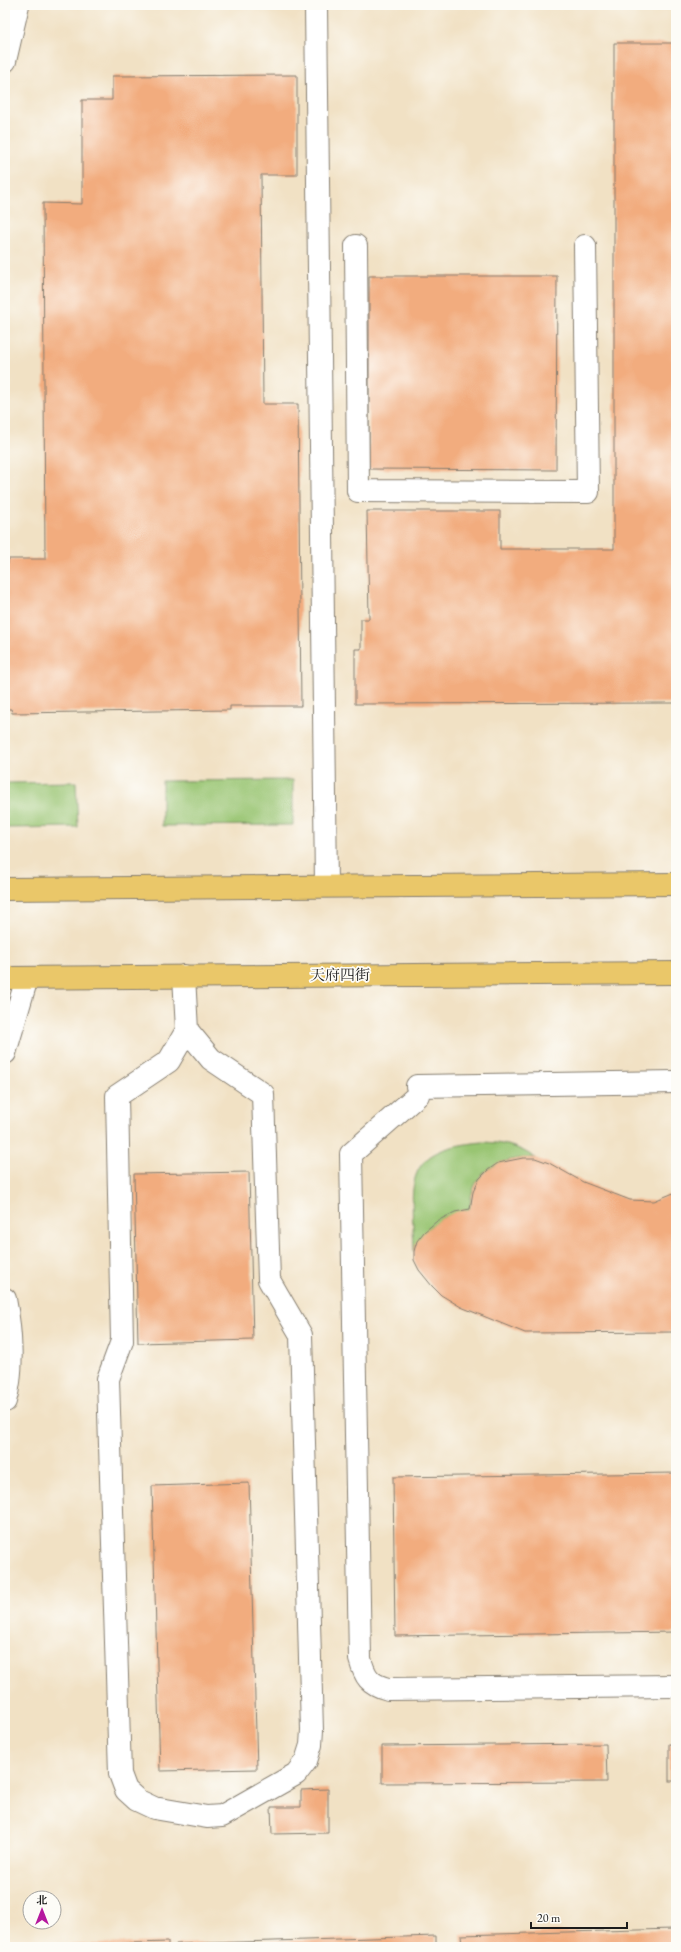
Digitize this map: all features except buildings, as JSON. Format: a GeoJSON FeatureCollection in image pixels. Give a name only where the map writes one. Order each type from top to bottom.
{"type":"FeatureCollection","features":[{"type":"Feature","properties":{"kind":"main road"},"geometry":{"type":"LineString","coordinates":[[5,889],[676,884]]}},
{"type":"Feature","properties":{"kind":"main road","name":"天府四街"},"geometry":{"type":"LineString","coordinates":[[5,978],[676,972]]}},
{"type":"Feature","properties":{"kind":"street"},"geometry":{"type":"LineString","coordinates":[[5,61],[18,5]]}},
{"type":"Feature","properties":{"kind":"street"},"geometry":{"type":"LineString","coordinates":[[316,5],[326,886]]}},
{"type":"Feature","properties":{"kind":"street"},"geometry":{"type":"LineString","coordinates":[[356,246],[358,491],[588,492],[585,246]]}},
{"type":"Feature","properties":{"kind":"street"},"geometry":{"type":"LineString","coordinates":[[184,976],[187,1030],[169,1061],[117,1096],[122,1340],[108,1379],[120,1774],[126,1790],[137,1800],[154,1808],[214,1817],[222,1816],[296,1774],[306,1761],[311,1745],[301,1335],[269,1280],[263,1094],[211,1059],[187,1030]]}},
{"type":"Feature","properties":{"kind":"street"},"geometry":{"type":"LineString","coordinates":[[5,1053],[27,978]]}},
{"type":"Feature","properties":{"kind":"street"},"geometry":{"type":"LineString","coordinates":[[676,1082],[417,1090],[351,1154],[360,1659],[365,1675],[376,1686],[388,1689],[676,1686]]}},
{"type":"Feature","properties":{"kind":"street"},"geometry":{"type":"LineString","coordinates":[[5,1299],[9,1318],[10,1384],[5,1402]]}},
{"type":"Feature","properties":{"kind":"green space"},"geometry":{"type":"Polygon","coordinates":[[[293,780],[293,825],[162,826],[162,781],[293,780]]]}},
{"type":"Feature","properties":{"kind":"green space"},"geometry":{"type":"Polygon","coordinates":[[[76,782],[78,827],[5,828],[5,783],[76,782]]]}},
{"type":"Feature","properties":{"kind":"green space"},"geometry":{"type":"Polygon","coordinates":[[[483,1142],[497,1143],[517,1148],[535,1158],[510,1160],[499,1163],[490,1168],[475,1184],[471,1196],[470,1209],[452,1214],[436,1222],[423,1235],[414,1251],[412,1206],[413,1188],[417,1174],[424,1162],[437,1152],[456,1146],[483,1142]]]}}]}
